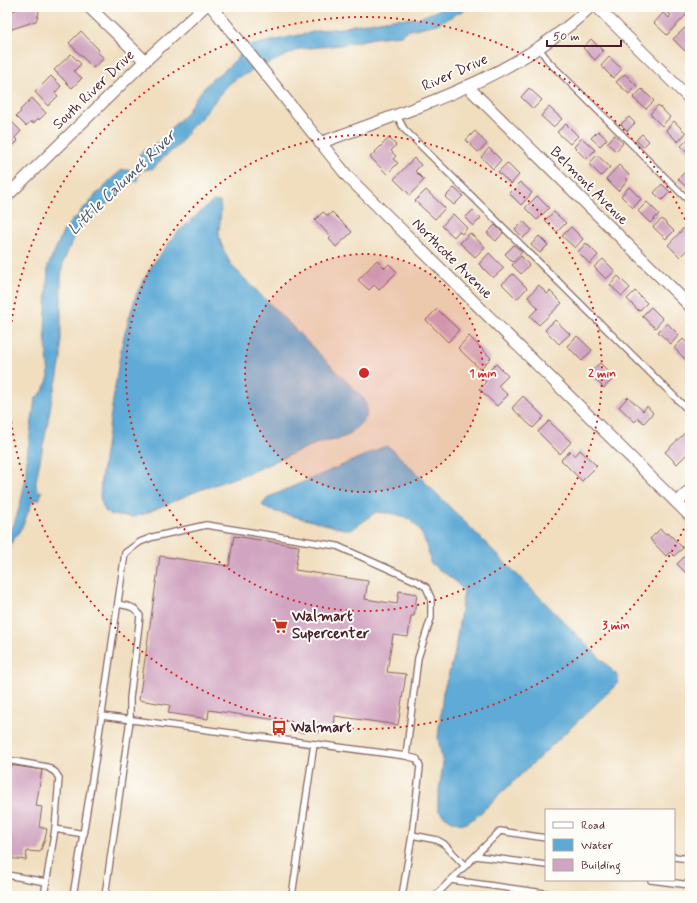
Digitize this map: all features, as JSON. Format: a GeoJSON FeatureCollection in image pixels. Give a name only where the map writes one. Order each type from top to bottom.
{"type":"FeatureCollection","features":[{"type":"Feature","properties":{"kind":"street"},"geometry":{"type":"LineString","coordinates":[[90,7],[145,61]]}},
{"type":"Feature","properties":{"kind":"street","name":"South River Drive"},"geometry":{"type":"LineString","coordinates":[[7,196],[145,61],[204,7]]}},
{"type":"Feature","properties":{"kind":"street","name":"Northcote Avenue"},"geometry":{"type":"LineString","coordinates":[[212,7],[244,45],[277,89],[348,177],[690,516]]}},
{"type":"Feature","properties":{"kind":"street","name":"River Drive"},"geometry":{"type":"LineString","coordinates":[[320,143],[467,86],[499,71],[552,39],[590,7]]}},
{"type":"Feature","properties":{"kind":"street"},"geometry":{"type":"LineString","coordinates":[[597,7],[690,99]]}},
{"type":"Feature","properties":{"kind":"street","name":"Belmont Avenue"},"geometry":{"type":"LineString","coordinates":[[467,86],[690,306]]}},
{"type":"Feature","properties":{"kind":"street"},"geometry":{"type":"LineString","coordinates":[[677,503],[690,490]]}},
{"type":"Feature","properties":{"kind":"lane"},"geometry":{"type":"LineString","coordinates":[[538,48],[549,62],[690,202]]}},
{"type":"Feature","properties":{"kind":"lane"},"geometry":{"type":"LineString","coordinates":[[396,114],[404,129],[690,412]]}},
{"type":"Feature","properties":{"kind":"lane"},"geometry":{"type":"LineString","coordinates":[[74,896],[102,716],[125,553],[140,542],[153,537],[206,525],[337,546],[426,586],[431,598],[432,618],[418,658],[406,756]]}},
{"type":"Feature","properties":{"kind":"lane"},"geometry":{"type":"LineString","coordinates":[[105,896],[130,720],[130,698],[140,616],[138,611],[133,608],[118,604]]}},
{"type":"Feature","properties":{"kind":"lane"},"geometry":{"type":"LineString","coordinates":[[102,716],[417,758],[420,767],[412,835],[402,896]]}},
{"type":"Feature","properties":{"kind":"lane"},"geometry":{"type":"LineString","coordinates":[[292,896],[314,744]]}},
{"type":"Feature","properties":{"kind":"lane"},"geometry":{"type":"LineString","coordinates":[[7,760],[47,767],[55,772],[59,778],[55,829],[44,896]]}},
{"type":"Feature","properties":{"kind":"lane"},"geometry":{"type":"LineString","coordinates":[[55,829],[84,834]]}},
{"type":"Feature","properties":{"kind":"lane"},"geometry":{"type":"LineString","coordinates":[[435,896],[500,831],[545,838]]}},
{"type":"Feature","properties":{"kind":"lane"},"geometry":{"type":"LineString","coordinates":[[412,835],[437,840],[444,844],[465,866]]}},
{"type":"Feature","properties":{"kind":"lane"},"geometry":{"type":"LineString","coordinates":[[476,856],[545,865]]}},
{"type":"Feature","properties":{"kind":"lane"},"geometry":{"type":"LineString","coordinates":[[675,857],[690,860]]}},
{"type":"Feature","properties":{"kind":"lane"},"geometry":{"type":"LineString","coordinates":[[7,875],[46,882]]}},
{"type":"Feature","properties":{"kind":"lane"},"geometry":{"type":"LineString","coordinates":[[451,880],[565,896]]}},
{"type":"Feature","properties":{"kind":"lane"},"geometry":{"type":"LineString","coordinates":[[659,881],[690,885]]}},
{"type":"Feature","properties":{"kind":"water","name":"Little Calumet River"},"geometry":{"type":"Polygon","coordinates":[[[446,7],[470,7],[437,24],[406,31],[401,35],[374,38],[340,45],[300,49],[237,78],[229,84],[188,131],[178,146],[163,158],[154,168],[142,170],[139,174],[137,182],[134,181],[124,189],[82,226],[72,241],[63,263],[61,278],[61,359],[36,481],[37,489],[42,492],[39,500],[33,500],[22,527],[7,550],[7,537],[14,524],[25,482],[35,399],[43,391],[49,377],[45,332],[48,266],[63,232],[72,220],[78,216],[82,209],[88,205],[95,195],[103,189],[109,181],[122,170],[133,170],[138,165],[140,153],[165,137],[174,125],[185,115],[197,96],[212,79],[226,69],[249,46],[322,30],[344,28],[353,25],[392,19],[419,18],[446,7]]]}},
{"type":"Feature","properties":{"kind":"water"},"geometry":{"type":"Polygon","coordinates":[[[214,201],[220,202],[221,210],[219,235],[222,247],[231,265],[364,399],[367,409],[366,418],[349,435],[336,440],[321,442],[251,472],[197,491],[144,514],[132,517],[111,515],[105,511],[100,498],[101,479],[119,361],[124,336],[136,295],[152,265],[177,233],[214,201]]]}},
{"type":"Feature","properties":{"kind":"water"},"geometry":{"type":"Polygon","coordinates":[[[386,446],[392,449],[619,677],[617,684],[475,818],[463,824],[447,818],[438,810],[438,797],[443,765],[438,738],[443,692],[454,657],[464,591],[454,580],[430,563],[430,557],[426,544],[420,531],[412,521],[403,516],[376,512],[353,529],[344,529],[269,510],[262,505],[269,497],[386,446]]]}},
{"type":"Feature","properties":{"kind":"building"},"geometry":{"type":"Polygon","coordinates":[[[19,7],[37,7],[39,13],[36,21],[12,29],[10,34],[7,33],[7,13],[18,9],[19,7]]]}},
{"type":"Feature","properties":{"kind":"building"},"geometry":{"type":"Polygon","coordinates":[[[674,7],[679,7],[687,14],[667,35],[654,23],[663,13],[669,18],[671,15],[668,13],[674,7]]]}},
{"type":"Feature","properties":{"kind":"building"},"geometry":{"type":"Polygon","coordinates":[[[685,28],[690,34],[690,47],[685,51],[673,39],[685,28]]]}},
{"type":"Feature","properties":{"kind":"building"},"geometry":{"type":"Polygon","coordinates":[[[81,31],[99,50],[97,52],[104,58],[93,68],[69,43],[81,31]]]}},
{"type":"Feature","properties":{"kind":"building"},"geometry":{"type":"Polygon","coordinates":[[[591,39],[603,51],[595,60],[583,48],[591,39]]]}},
{"type":"Feature","properties":{"kind":"building"},"geometry":{"type":"Polygon","coordinates":[[[71,54],[81,64],[74,71],[82,78],[72,88],[54,70],[71,54]]]}},
{"type":"Feature","properties":{"kind":"building"},"geometry":{"type":"Polygon","coordinates":[[[609,57],[622,69],[613,78],[601,66],[609,57]]]}},
{"type":"Feature","properties":{"kind":"building"},"geometry":{"type":"Polygon","coordinates":[[[625,74],[637,86],[629,94],[616,82],[625,74]]]}},
{"type":"Feature","properties":{"kind":"building"},"geometry":{"type":"Polygon","coordinates":[[[51,76],[61,86],[55,93],[58,96],[48,106],[35,92],[51,76]]]}},
{"type":"Feature","properties":{"kind":"building"},"geometry":{"type":"Polygon","coordinates":[[[529,88],[542,100],[533,109],[521,97],[529,88]]]}},
{"type":"Feature","properties":{"kind":"building"},"geometry":{"type":"Polygon","coordinates":[[[642,89],[654,101],[646,109],[633,98],[642,89]]]}},
{"type":"Feature","properties":{"kind":"building"},"geometry":{"type":"Polygon","coordinates":[[[32,98],[46,113],[39,120],[38,118],[33,124],[31,121],[26,126],[16,116],[32,98]]]}},
{"type":"Feature","properties":{"kind":"building"},"geometry":{"type":"Polygon","coordinates":[[[658,105],[670,117],[662,126],[650,114],[658,105]]]}},
{"type":"Feature","properties":{"kind":"building"},"geometry":{"type":"Polygon","coordinates":[[[549,107],[562,119],[553,127],[541,116],[549,107]]]}},
{"type":"Feature","properties":{"kind":"building"},"geometry":{"type":"Polygon","coordinates":[[[629,117],[635,123],[627,131],[621,124],[629,117]]]}},
{"type":"Feature","properties":{"kind":"building"},"geometry":{"type":"Polygon","coordinates":[[[11,121],[21,131],[15,138],[18,141],[8,151],[7,126],[11,121]]]}},
{"type":"Feature","properties":{"kind":"building"},"geometry":{"type":"Polygon","coordinates":[[[674,121],[686,133],[678,142],[666,130],[674,121]]]}},
{"type":"Feature","properties":{"kind":"building"},"geometry":{"type":"Polygon","coordinates":[[[566,124],[578,136],[570,144],[557,132],[566,124]]]}},
{"type":"Feature","properties":{"kind":"building"},"geometry":{"type":"Polygon","coordinates":[[[475,131],[487,144],[478,152],[466,140],[475,131]]]}},
{"type":"Feature","properties":{"kind":"building"},"geometry":{"type":"Polygon","coordinates":[[[598,131],[607,139],[600,146],[591,138],[598,131]]]}},
{"type":"Feature","properties":{"kind":"building"},"geometry":{"type":"Polygon","coordinates":[[[642,134],[649,141],[643,147],[636,140],[642,134]]]}},
{"type":"Feature","properties":{"kind":"building"},"geometry":{"type":"Polygon","coordinates":[[[615,135],[623,143],[616,151],[607,143],[615,135]]]}},
{"type":"Feature","properties":{"kind":"building"},"geometry":{"type":"Polygon","coordinates":[[[690,137],[690,154],[681,146],[690,137]]]}},
{"type":"Feature","properties":{"kind":"building"},"geometry":{"type":"Polygon","coordinates":[[[389,138],[396,145],[391,151],[396,156],[393,159],[398,163],[387,174],[370,157],[389,138]]]}},
{"type":"Feature","properties":{"kind":"building"},"geometry":{"type":"Polygon","coordinates":[[[582,138],[595,150],[586,159],[574,147],[582,138]]]}},
{"type":"Feature","properties":{"kind":"building"},"geometry":{"type":"Polygon","coordinates":[[[489,148],[501,160],[493,169],[481,157],[489,148]]]}},
{"type":"Feature","properties":{"kind":"building"},"geometry":{"type":"Polygon","coordinates":[[[597,155],[610,167],[601,176],[589,164],[597,155]]]}},
{"type":"Feature","properties":{"kind":"building"},"geometry":{"type":"Polygon","coordinates":[[[414,158],[421,165],[415,171],[424,180],[410,195],[394,179],[414,158]]]}},
{"type":"Feature","properties":{"kind":"building"},"geometry":{"type":"Polygon","coordinates":[[[507,163],[519,175],[511,184],[498,172],[507,163]]]}},
{"type":"Feature","properties":{"kind":"building"},"geometry":{"type":"Polygon","coordinates":[[[619,165],[629,175],[626,178],[628,180],[618,191],[606,179],[619,165]]]}},
{"type":"Feature","properties":{"kind":"building"},"geometry":{"type":"Polygon","coordinates":[[[686,171],[690,176],[690,184],[686,187],[678,179],[686,171]]]}},
{"type":"Feature","properties":{"kind":"building"},"geometry":{"type":"Polygon","coordinates":[[[520,182],[532,193],[521,205],[509,193],[520,182]]]}},
{"type":"Feature","properties":{"kind":"building"},"geometry":{"type":"Polygon","coordinates":[[[662,184],[670,192],[662,200],[654,193],[662,184]]]}},
{"type":"Feature","properties":{"kind":"building"},"geometry":{"type":"Polygon","coordinates":[[[629,187],[641,199],[633,208],[621,196],[629,187]]]}},
{"type":"Feature","properties":{"kind":"building"},"geometry":{"type":"Polygon","coordinates":[[[454,188],[463,196],[454,205],[445,197],[454,188]]]}},
{"type":"Feature","properties":{"kind":"building"},"geometry":{"type":"Polygon","coordinates":[[[426,190],[445,208],[435,219],[415,201],[426,190]]]}},
{"type":"Feature","properties":{"kind":"building"},"geometry":{"type":"Polygon","coordinates":[[[537,196],[549,208],[537,220],[525,208],[537,196]]]}},
{"type":"Feature","properties":{"kind":"building"},"geometry":{"type":"Polygon","coordinates":[[[647,202],[659,214],[650,223],[638,211],[647,202]]]}},
{"type":"Feature","properties":{"kind":"building"},"geometry":{"type":"Polygon","coordinates":[[[473,210],[481,218],[473,226],[465,218],[473,210]]]}},
{"type":"Feature","properties":{"kind":"building"},"geometry":{"type":"Polygon","coordinates":[[[323,212],[328,216],[332,212],[352,232],[336,247],[329,239],[331,237],[315,220],[323,212]]]}},
{"type":"Feature","properties":{"kind":"building"},"geometry":{"type":"Polygon","coordinates":[[[554,212],[566,223],[557,232],[545,220],[554,212]]]}},
{"type":"Feature","properties":{"kind":"building"},"geometry":{"type":"Polygon","coordinates":[[[453,214],[467,228],[462,234],[459,231],[454,237],[442,226],[453,214]]]}},
{"type":"Feature","properties":{"kind":"building"},"geometry":{"type":"Polygon","coordinates":[[[662,219],[674,231],[666,239],[653,227],[662,219]]]}},
{"type":"Feature","properties":{"kind":"building"},"geometry":{"type":"Polygon","coordinates":[[[523,221],[532,230],[523,238],[515,229],[523,221]]]}},
{"type":"Feature","properties":{"kind":"building"},"geometry":{"type":"Polygon","coordinates":[[[495,225],[503,233],[496,241],[487,233],[495,225]]]}},
{"type":"Feature","properties":{"kind":"building"},"geometry":{"type":"Polygon","coordinates":[[[571,227],[583,239],[575,248],[562,236],[571,227]]]}},
{"type":"Feature","properties":{"kind":"building"},"geometry":{"type":"Polygon","coordinates":[[[684,228],[690,234],[690,246],[680,257],[668,245],[684,228]]]}},
{"type":"Feature","properties":{"kind":"building"},"geometry":{"type":"Polygon","coordinates":[[[470,233],[485,247],[475,257],[460,243],[470,233]]]}},
{"type":"Feature","properties":{"kind":"building"},"geometry":{"type":"Polygon","coordinates":[[[539,236],[548,245],[540,253],[531,245],[539,236]]]}},
{"type":"Feature","properties":{"kind":"building"},"geometry":{"type":"Polygon","coordinates":[[[586,243],[598,255],[590,264],[578,252],[586,243]]]}},
{"type":"Feature","properties":{"kind":"building"},"geometry":{"type":"Polygon","coordinates":[[[514,245],[522,252],[513,262],[505,254],[514,245]]]}},
{"type":"Feature","properties":{"kind":"building"},"geometry":{"type":"Polygon","coordinates":[[[489,253],[504,268],[493,278],[479,264],[489,253]]]}},
{"type":"Feature","properties":{"kind":"building"},"geometry":{"type":"Polygon","coordinates":[[[521,256],[529,265],[521,274],[512,265],[521,256]]]}},
{"type":"Feature","properties":{"kind":"building"},"geometry":{"type":"Polygon","coordinates":[[[603,259],[615,271],[606,279],[594,267],[603,259]]]}},
{"type":"Feature","properties":{"kind":"building"},"geometry":{"type":"Polygon","coordinates":[[[377,260],[385,268],[389,264],[397,272],[379,290],[374,285],[369,290],[358,280],[377,260]]]}},
{"type":"Feature","properties":{"kind":"building"},"geometry":{"type":"Polygon","coordinates":[[[513,274],[527,288],[517,299],[502,284],[513,274]]]}},
{"type":"Feature","properties":{"kind":"building"},"geometry":{"type":"Polygon","coordinates":[[[618,276],[630,288],[622,296],[610,285],[618,276]]]}},
{"type":"Feature","properties":{"kind":"building"},"geometry":{"type":"Polygon","coordinates":[[[539,285],[547,294],[550,291],[562,303],[539,325],[530,316],[538,308],[528,297],[539,285]]]}},
{"type":"Feature","properties":{"kind":"building"},"geometry":{"type":"Polygon","coordinates":[[[635,291],[647,303],[639,311],[627,299],[635,291]]]}},
{"type":"Feature","properties":{"kind":"building"},"geometry":{"type":"Polygon","coordinates":[[[651,307],[663,319],[655,328],[642,316],[651,307]]]}},
{"type":"Feature","properties":{"kind":"building"},"geometry":{"type":"Polygon","coordinates":[[[437,309],[459,330],[448,342],[426,320],[437,309]]]}},
{"type":"Feature","properties":{"kind":"building"},"geometry":{"type":"Polygon","coordinates":[[[555,320],[570,334],[559,344],[545,330],[555,320]]]}},
{"type":"Feature","properties":{"kind":"building"},"geometry":{"type":"Polygon","coordinates":[[[667,323],[679,335],[671,344],[658,332],[667,323]]]}},
{"type":"Feature","properties":{"kind":"building"},"geometry":{"type":"Polygon","coordinates":[[[469,336],[491,358],[480,369],[458,348],[469,336]]]}},
{"type":"Feature","properties":{"kind":"building"},"geometry":{"type":"Polygon","coordinates":[[[577,336],[592,350],[582,361],[567,346],[577,336]]]}},
{"type":"Feature","properties":{"kind":"building"},"geometry":{"type":"Polygon","coordinates":[[[683,339],[690,346],[690,356],[686,360],[674,348],[683,339]]]}},
{"type":"Feature","properties":{"kind":"building"},"geometry":{"type":"Polygon","coordinates":[[[600,363],[614,377],[604,388],[589,373],[600,363]]]}},
{"type":"Feature","properties":{"kind":"building"},"geometry":{"type":"Polygon","coordinates":[[[496,364],[508,376],[498,386],[508,395],[497,406],[479,389],[486,382],[482,378],[496,364]]]}},
{"type":"Feature","properties":{"kind":"building"},"geometry":{"type":"Polygon","coordinates":[[[523,396],[544,417],[533,428],[512,408],[523,396]]]}},
{"type":"Feature","properties":{"kind":"building"},"geometry":{"type":"Polygon","coordinates":[[[628,397],[643,411],[647,406],[653,413],[644,423],[638,418],[635,422],[619,407],[628,397]]]}},
{"type":"Feature","properties":{"kind":"building"},"geometry":{"type":"Polygon","coordinates":[[[549,421],[571,442],[560,454],[538,432],[549,421]]]}},
{"type":"Feature","properties":{"kind":"building"},"geometry":{"type":"Polygon","coordinates":[[[690,428],[690,451],[677,464],[665,452],[690,428]]]}},
{"type":"Feature","properties":{"kind":"building"},"geometry":{"type":"Polygon","coordinates":[[[580,450],[597,466],[582,481],[561,460],[570,451],[575,456],[580,450]]]}},
{"type":"Feature","properties":{"kind":"building"},"geometry":{"type":"Polygon","coordinates":[[[660,529],[666,534],[668,533],[683,548],[674,556],[670,552],[666,556],[650,539],[660,529]]]}},
{"type":"Feature","properties":{"kind":"building","name":"Walmart Supercenter"},"geometry":{"type":"Polygon","coordinates":[[[234,536],[299,546],[295,570],[368,581],[365,599],[397,604],[399,591],[417,594],[414,616],[411,616],[408,637],[393,635],[387,672],[406,674],[398,725],[335,716],[334,728],[320,726],[319,733],[306,731],[306,733],[290,731],[291,722],[209,710],[208,719],[168,713],[170,705],[139,700],[160,556],[229,566],[234,536]]]}},
{"type":"Feature","properties":{"kind":"building"},"geometry":{"type":"Polygon","coordinates":[[[688,553],[690,555],[690,577],[677,564],[688,553]]]}},
{"type":"Feature","properties":{"kind":"building"},"geometry":{"type":"Polygon","coordinates":[[[8,765],[42,770],[36,806],[42,807],[39,827],[47,829],[40,852],[27,851],[26,860],[7,858],[8,765]]]}},
{"type":"Feature","properties":{"kind":"place","name":"Walmart Supercenter"},"geometry":{"type":"Point","coordinates":[280,626]}},
{"type":"Feature","properties":{"kind":"place","name":"Walmart"},"geometry":{"type":"Point","coordinates":[279,728]}}]}
